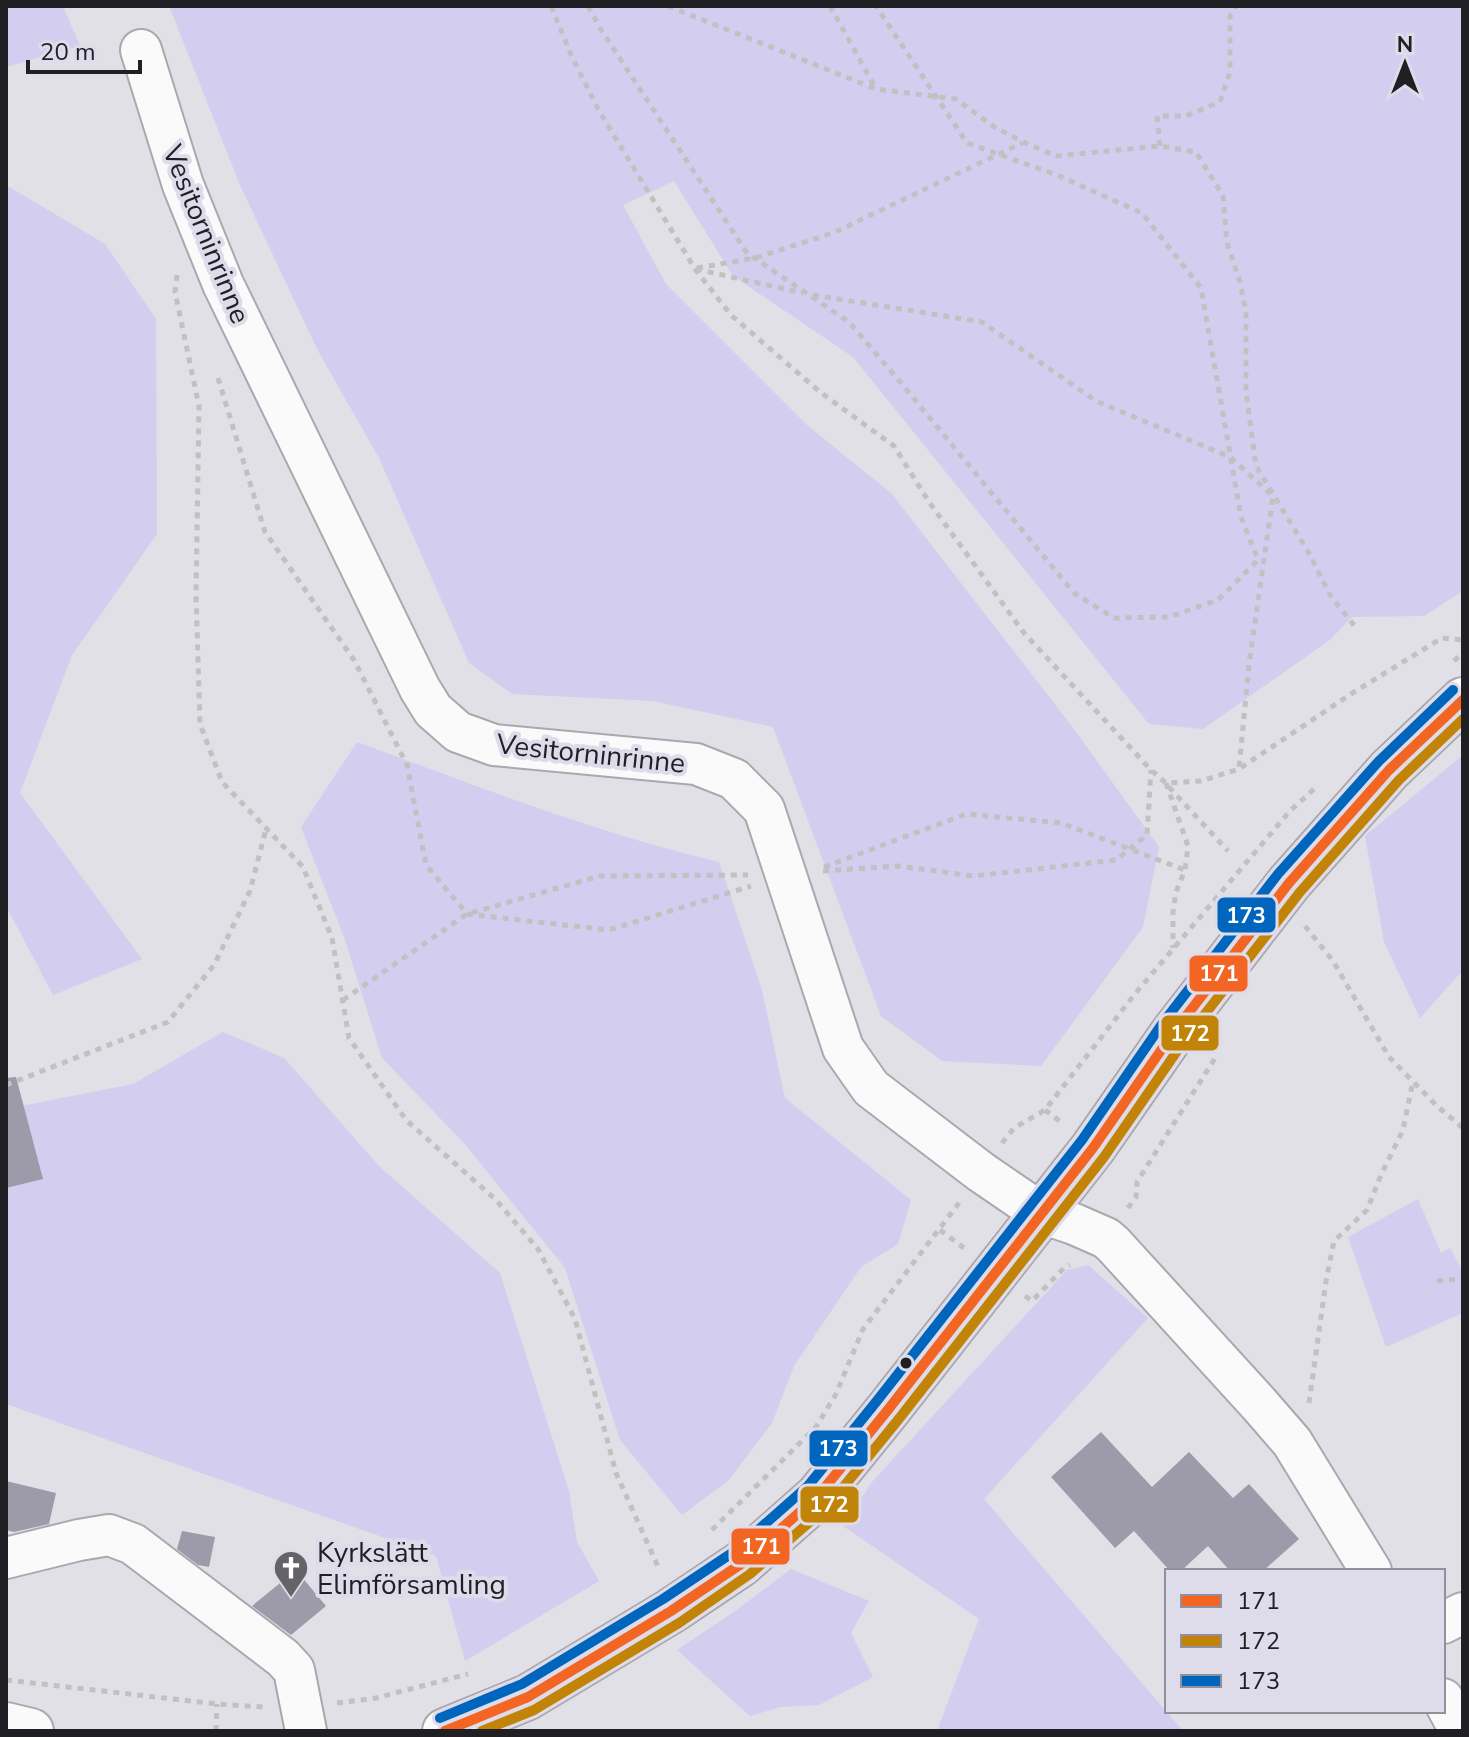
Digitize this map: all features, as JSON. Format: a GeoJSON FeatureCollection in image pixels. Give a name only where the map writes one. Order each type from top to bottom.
{"type":"FeatureCollection","features":[{"type":"Feature","properties":{"kind":"main road"},"geometry":{"type":"LineString","coordinates":[[445,1731],[528,1697],[646,1626],[741,1564],[818,1496],[1093,1148],[1173,1033],[1289,883],[1389,770],[1457,681]]}},
{"type":"Feature","properties":{"kind":"main road"},"geometry":{"type":"LineString","coordinates":[[6,1725],[31,1731]]}},
{"type":"Feature","properties":{"kind":"street","name":"Vesitorninrinne"},"geometry":{"type":"LineString","coordinates":[[141,50],[183,185],[223,284],[433,710],[458,732],[494,745],[696,764],[734,779],[764,809],[798,874],[843,1048],[871,1088],[981,1172],[1041,1213],[1074,1224],[1113,1244],[1292,1442],[1370,1569]]}},
{"type":"Feature","properties":{"kind":"street"},"geometry":{"type":"LineString","coordinates":[[6,1558],[109,1535],[133,1544],[283,1658],[294,1670],[304,1719]]}},
{"type":"Feature","properties":{"kind":"street"},"geometry":{"type":"LineString","coordinates":[[1445,1622],[1463,1613]]}},
{"type":"Feature","properties":{"kind":"street"},"geometry":{"type":"LineString","coordinates":[[1445,1703],[1460,1731]]}},
{"type":"Feature","properties":{"kind":"path"},"geometry":{"type":"LineString","coordinates":[[551,6],[598,109],[695,269],[731,315],[820,392],[894,446],[929,502],[1024,633],[1228,851]]}},
{"type":"Feature","properties":{"kind":"path"},"geometry":{"type":"LineString","coordinates":[[588,6],[747,253],[849,322],[1074,593],[1114,618],[1169,617],[1218,600],[1258,560],[1241,517],[1201,288],[1142,213],[1057,175],[967,143],[876,6]]}},
{"type":"Feature","properties":{"kind":"path"},"geometry":{"type":"LineString","coordinates":[[668,6],[876,89],[956,99],[993,126],[1056,156],[1160,146],[1196,152],[1223,196],[1227,243],[1246,312],[1246,392],[1256,466],[1310,555],[1330,595],[1357,629]]}},
{"type":"Feature","properties":{"kind":"path"},"geometry":{"type":"LineString","coordinates":[[830,6],[876,89]]}},
{"type":"Feature","properties":{"kind":"path"},"geometry":{"type":"LineString","coordinates":[[1160,146],[1157,116],[1186,116],[1220,102],[1230,72],[1230,16],[1236,6]]}},
{"type":"Feature","properties":{"kind":"path"},"geometry":{"type":"LineString","coordinates":[[695,269],[755,258],[833,233],[1023,142]]}},
{"type":"Feature","properties":{"kind":"path"},"geometry":{"type":"LineString","coordinates":[[213,256],[177,271],[175,292],[199,406],[196,595],[200,724],[222,782],[303,867],[332,938],[349,1038],[406,1120],[496,1200],[538,1249],[575,1319],[616,1473],[659,1571]]}},
{"type":"Feature","properties":{"kind":"path"},"geometry":{"type":"LineString","coordinates":[[695,269],[809,294],[982,322],[1096,401],[1230,457],[1273,496]]}},
{"type":"Feature","properties":{"kind":"path"},"geometry":{"type":"LineString","coordinates":[[1239,769],[1249,664],[1273,496]]}},
{"type":"Feature","properties":{"kind":"path"},"geometry":{"type":"LineString","coordinates":[[1166,783],[1201,781],[1239,769],[1442,638],[1463,640]]}},
{"type":"Feature","properties":{"kind":"path"},"geometry":{"type":"LineString","coordinates":[[1457,681],[1463,652]]}},
{"type":"Feature","properties":{"kind":"path"},"geometry":{"type":"LineString","coordinates":[[707,1536],[816,1427],[836,1394],[863,1329],[1014,1128],[1045,1110],[1134,995],[1290,811],[1324,779]]}},
{"type":"Feature","properties":{"kind":"path"},"geometry":{"type":"LineString","coordinates":[[1166,783],[1188,846],[1173,912],[1173,949]]}},
{"type":"Feature","properties":{"kind":"path"},"geometry":{"type":"LineString","coordinates":[[342,1000],[467,914],[600,876],[798,874],[966,814],[1061,823],[1185,870]]}},
{"type":"Feature","properties":{"kind":"path"},"geometry":{"type":"LineString","coordinates":[[6,1085],[168,1022],[214,965],[250,891],[266,828]]}},
{"type":"Feature","properties":{"kind":"path"},"geometry":{"type":"LineString","coordinates":[[1304,925],[1333,961],[1389,1057],[1463,1128]]}},
{"type":"Feature","properties":{"kind":"path"},"geometry":{"type":"LineString","coordinates":[[1137,1182],[1217,1055]]}},
{"type":"Feature","properties":{"kind":"path"},"geometry":{"type":"LineString","coordinates":[[1292,1442],[1308,1411],[1334,1241],[1367,1210],[1403,1130],[1413,1081]]}},
{"type":"Feature","properties":{"kind":"path"},"geometry":{"type":"LineString","coordinates":[[1437,1281],[1463,1279]]}},
{"type":"Feature","properties":{"kind":"path"},"geometry":{"type":"LineString","coordinates":[[6,1680],[268,1708],[304,1719],[483,1670]]}},
{"type":"Feature","properties":{"kind":"path"},"geometry":{"type":"LineString","coordinates":[[216,1731],[217,1704]]}},
{"type":"Feature","properties":{"kind":"shaded area"},"geometry":{"type":"Polygon","coordinates":[[[6,6],[63,6],[80,46],[6,67],[6,6]]]}},
{"type":"Feature","properties":{"kind":"shaded area"},"geometry":{"type":"Polygon","coordinates":[[[169,6],[1463,6],[1463,591],[1424,616],[1352,617],[1331,639],[1203,729],[1149,724],[853,357],[733,276],[674,181],[623,205],[666,284],[807,425],[892,494],[1074,729],[1159,847],[1143,927],[1041,1066],[942,1061],[881,1016],[773,727],[653,701],[512,694],[469,663],[379,458],[317,349],[240,185],[169,6]]]}},
{"type":"Feature","properties":{"kind":"shaded area"},"geometry":{"type":"Polygon","coordinates":[[[6,185],[105,244],[156,319],[157,534],[72,655],[20,793],[142,959],[53,995],[6,906],[6,185]]]}},
{"type":"Feature","properties":{"kind":"shaded area"},"geometry":{"type":"Polygon","coordinates":[[[357,742],[582,823],[719,862],[762,990],[785,1098],[911,1200],[898,1244],[861,1267],[794,1366],[772,1423],[729,1480],[682,1515],[620,1440],[565,1268],[464,1143],[382,1058],[344,937],[301,827],[357,742]]]}},
{"type":"Feature","properties":{"kind":"shaded area"},"geometry":{"type":"Polygon","coordinates":[[[1463,755],[1463,970],[1420,1018],[1384,942],[1365,836],[1463,755]]]}},
{"type":"Feature","properties":{"kind":"shaded area"},"geometry":{"type":"Polygon","coordinates":[[[223,1032],[284,1058],[379,1166],[500,1273],[569,1491],[577,1542],[599,1581],[465,1661],[436,1556],[6,1404],[6,1109],[133,1084],[223,1032]]]}},
{"type":"Feature","properties":{"kind":"shaded area"},"geometry":{"type":"Polygon","coordinates":[[[1418,1199],[1441,1253],[1450,1248],[1463,1272],[1463,1313],[1386,1347],[1348,1237],[1418,1199]]]}},
{"type":"Feature","properties":{"kind":"shaded area"},"geometry":{"type":"Polygon","coordinates":[[[1088,1265],[1148,1318],[984,1499],[1183,1731],[937,1731],[979,1619],[843,1526],[872,1482],[1067,1270],[1088,1265]]]}},
{"type":"Feature","properties":{"kind":"shaded area"},"geometry":{"type":"Polygon","coordinates":[[[791,1569],[869,1601],[851,1633],[873,1677],[819,1705],[781,1707],[750,1716],[677,1650],[791,1569]]]}},
{"type":"Feature","properties":{"kind":"building"},"geometry":{"type":"Polygon","coordinates":[[[16,1077],[43,1179],[6,1188],[6,1078],[16,1077]]]}},
{"type":"Feature","properties":{"kind":"building"},"geometry":{"type":"Polygon","coordinates":[[[1101,1432],[1152,1487],[1189,1452],[1233,1498],[1249,1484],[1299,1539],[1265,1569],[1228,1569],[1208,1546],[1183,1569],[1168,1569],[1134,1531],[1115,1548],[1051,1477],[1101,1432]]]}},
{"type":"Feature","properties":{"kind":"building"},"geometry":{"type":"Polygon","coordinates":[[[6,1481],[56,1493],[49,1524],[14,1532],[6,1530],[6,1481]]]}},
{"type":"Feature","properties":{"kind":"building"},"geometry":{"type":"Polygon","coordinates":[[[182,1531],[215,1537],[209,1567],[198,1565],[177,1549],[182,1531]]]}},
{"type":"Feature","properties":{"kind":"building","name":"Kyrkslätt Elimförsamling"},"geometry":{"type":"Polygon","coordinates":[[[296,1570],[326,1606],[291,1635],[252,1606],[296,1570]]]}},
{"type":"Feature","properties":{"kind":"transit line","name":"173"},"geometry":{"type":"LineString","coordinates":[[440,1718],[522,1684],[663,1599],[732,1553],[808,1486],[1082,1140],[1162,1024],[1278,874],[1379,761],[1453,690]]}},
{"type":"Feature","properties":{"kind":"transit line","name":"171"},"geometry":{"type":"LineString","coordinates":[[445,1731],[528,1697],[671,1611],[741,1564],[818,1496],[1093,1148],[1173,1033],[1289,883],[1389,770],[1463,700]]}},
{"type":"Feature","properties":{"kind":"transit line","name":"172"},"geometry":{"type":"LineString","coordinates":[[482,1731],[534,1710],[679,1623],[750,1574],[828,1506],[1104,1157],[1184,1041],[1300,892],[1399,780],[1463,719]]}},
{"type":"Feature","properties":{"kind":"place","name":"Kyrkslätt Elimförsamling"},"geometry":{"type":"Point","coordinates":[291,1599]}}]}
